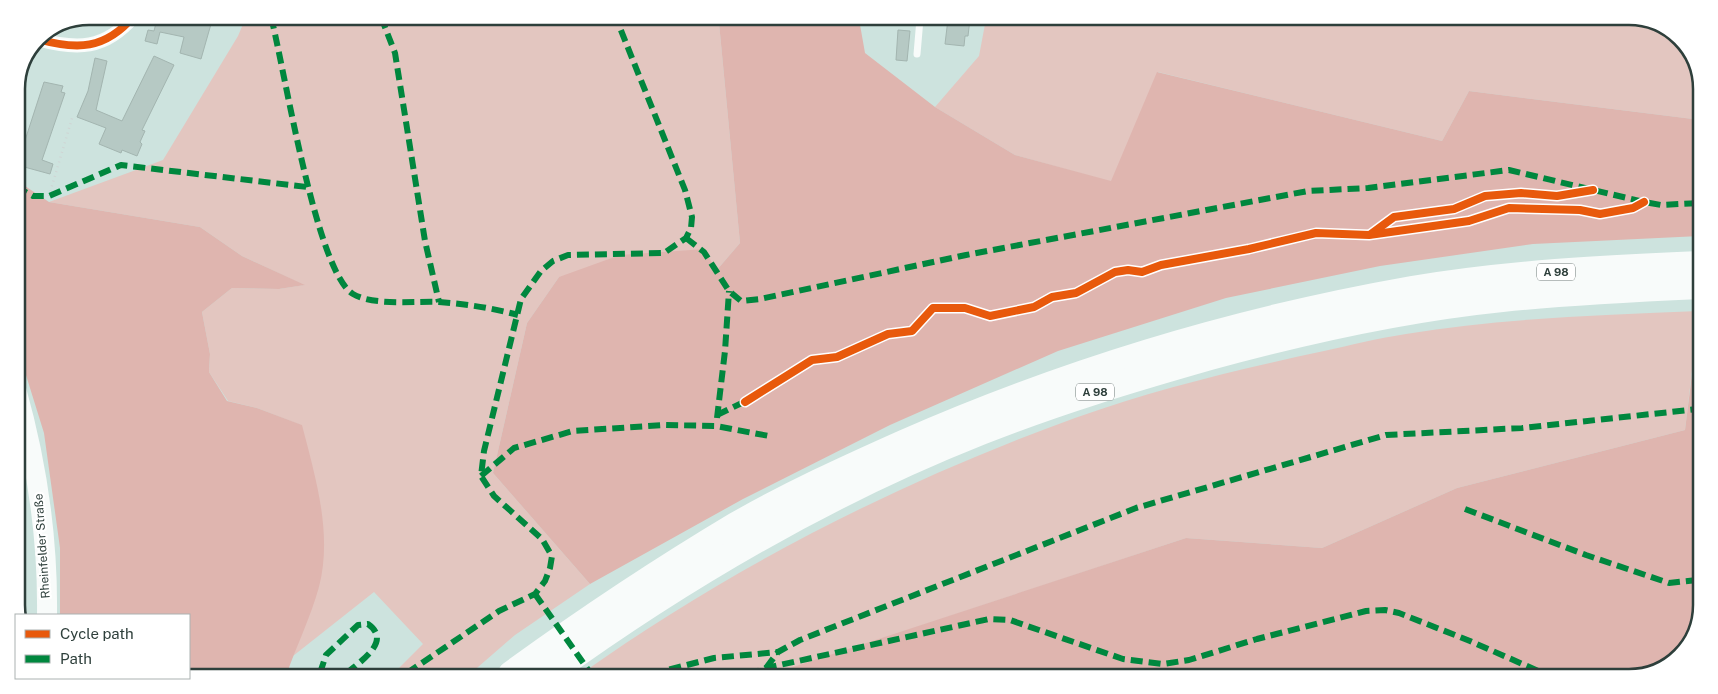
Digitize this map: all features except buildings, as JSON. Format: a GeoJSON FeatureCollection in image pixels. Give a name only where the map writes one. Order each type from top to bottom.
{"type":"FeatureCollection","features":[{"type":"Feature","properties":{"kind":"highway","name":"A 98"},"geometry":{"type":"LineString","coordinates":[[519,669],[595,613],[738,524],[861,462],[976,411],[1079,373],[1175,343],[1278,316],[1413,289],[1501,277],[1586,269],[1693,264]]}},
{"type":"Feature","properties":{"kind":"highway","name":"A 98"},"geometry":{"type":"LineString","coordinates":[[556,669],[608,631],[750,544],[855,488],[980,432],[1123,381],[1277,339],[1412,312],[1509,298],[1590,291],[1693,286]]}},
{"type":"Feature","properties":{"kind":"main road","name":"Rheinfelder Straße"},"geometry":{"type":"LineString","coordinates":[[25,430],[40,497],[46,571],[47,614]]}},
{"type":"Feature","properties":{"kind":"street"},"geometry":{"type":"LineString","coordinates":[[46,42],[63,46],[86,46],[108,39],[127,25]]}},
{"type":"Feature","properties":{"kind":"lane"},"geometry":{"type":"LineString","coordinates":[[917,54],[919,25]]}},
{"type":"Feature","properties":{"kind":"path"},"geometry":{"type":"LineString","coordinates":[[49,196],[73,115]]}},
{"type":"Feature","properties":{"kind":"shaded area"},"geometry":{"type":"Polygon","coordinates":[[[243,25],[719,25],[740,243],[716,271],[559,277],[527,323],[493,473],[590,584],[515,635],[476,669],[398,669],[423,644],[374,592],[293,656],[319,586],[301,425],[257,408],[228,401],[209,372],[210,354],[202,312],[232,288],[279,289],[304,285],[242,256],[200,227],[49,202],[163,160],[238,36],[243,25]]]}},
{"type":"Feature","properties":{"kind":"shaded area"},"geometry":{"type":"Polygon","coordinates":[[[719,25],[860,25],[865,53],[935,107],[1015,155],[1111,181],[1157,72],[1442,141],[1469,91],[1693,119],[1693,236],[1533,244],[1380,266],[1226,298],[1058,351],[890,425],[743,499],[590,584],[493,473],[527,323],[559,277],[620,255],[705,249],[716,271],[740,243],[719,25]]]}},
{"type":"Feature","properties":{"kind":"shaded area"},"geometry":{"type":"Polygon","coordinates":[[[985,25],[1641,26],[1653,30],[1671,41],[1686,61],[1690,69],[1693,85],[1693,119],[1469,91],[1442,141],[1158,72],[1112,182],[1015,155],[935,107],[979,56],[985,25]]]}},
{"type":"Feature","properties":{"kind":"shaded area"},"geometry":{"type":"Polygon","coordinates":[[[25,186],[49,202],[200,227],[242,256],[305,285],[279,289],[232,288],[202,312],[210,354],[209,372],[227,401],[257,408],[302,425],[317,484],[323,525],[323,567],[316,598],[289,669],[190,669],[190,614],[60,614],[60,548],[44,433],[25,372],[25,186]]]}},
{"type":"Feature","properties":{"kind":"shaded area"},"geometry":{"type":"Polygon","coordinates":[[[1693,311],[1693,362],[1685,430],[1457,488],[1322,548],[1186,538],[790,669],[588,669],[697,598],[819,530],[882,498],[946,470],[1075,418],[1167,389],[1230,372],[1365,342],[1479,324],[1693,311]]]}},
{"type":"Feature","properties":{"kind":"shaded area"},"geometry":{"type":"Polygon","coordinates":[[[1693,366],[1692,617],[1688,629],[1677,647],[1664,658],[1645,667],[1629,669],[787,669],[1186,538],[1322,548],[1457,488],[1685,430],[1693,366]]]}},
{"type":"Feature","properties":{"kind":"shaded area"},"geometry":{"type":"Polygon","coordinates":[[[25,522],[26,614],[25,609],[25,522]]]}},
{"type":"Feature","properties":{"kind":"marked path"},"geometry":{"type":"LineString","coordinates":[[273,25],[314,210],[326,248],[339,278],[353,294],[361,298],[383,302],[430,302],[469,305],[518,315]]}},
{"type":"Feature","properties":{"kind":"marked path"},"geometry":{"type":"LineString","coordinates":[[384,25],[395,53],[425,241],[439,302]]}},
{"type":"Feature","properties":{"kind":"marked path"},"geometry":{"type":"LineString","coordinates":[[413,669],[499,611],[535,594],[545,581],[550,568],[552,556],[542,539],[494,496],[481,476],[484,451],[521,299],[541,271],[553,261],[568,255],[664,253],[686,238],[691,228],[692,217],[685,190],[619,25]]}},
{"type":"Feature","properties":{"kind":"marked path"},"geometry":{"type":"LineString","coordinates":[[25,192],[33,196],[49,196],[121,165],[307,187]]}},
{"type":"Feature","properties":{"kind":"marked path"},"geometry":{"type":"LineString","coordinates":[[686,238],[704,252],[729,291],[741,301],[760,299],[966,255],[1308,191],[1368,188],[1509,170],[1644,202],[1661,205],[1693,203]]}},
{"type":"Feature","properties":{"kind":"marked path"},"geometry":{"type":"LineString","coordinates":[[717,418],[725,351],[729,291]]}},
{"type":"Feature","properties":{"kind":"marked path"},"geometry":{"type":"LineString","coordinates":[[717,415],[748,400]]}},
{"type":"Feature","properties":{"kind":"marked path"},"geometry":{"type":"LineString","coordinates":[[766,668],[778,652],[800,640],[1136,508],[1386,435],[1522,428],[1693,410]]}},
{"type":"Feature","properties":{"kind":"marked path"},"geometry":{"type":"LineString","coordinates":[[481,476],[514,448],[573,431],[665,425],[716,426],[769,436]]}},
{"type":"Feature","properties":{"kind":"marked path"},"geometry":{"type":"LineString","coordinates":[[1465,509],[1586,555],[1669,583],[1693,580]]}},
{"type":"Feature","properties":{"kind":"marked path"},"geometry":{"type":"LineString","coordinates":[[535,594],[588,669]]}},
{"type":"Feature","properties":{"kind":"marked path"},"geometry":{"type":"LineString","coordinates":[[763,669],[989,619],[1010,620],[1123,659],[1163,664],[1189,660],[1257,639],[1366,611],[1385,610],[1399,613],[1470,641],[1534,669]]}},
{"type":"Feature","properties":{"kind":"marked path"},"geometry":{"type":"LineString","coordinates":[[321,669],[326,655],[358,625],[368,624],[375,630],[376,644],[367,656],[352,669]]}},
{"type":"Feature","properties":{"kind":"marked path"},"geometry":{"type":"LineString","coordinates":[[671,669],[714,658],[778,652]]}},
{"type":"Feature","properties":{"kind":"cycle path"},"geometry":{"type":"LineString","coordinates":[[46,42],[78,46],[90,44],[101,41],[125,25]]}},
{"type":"Feature","properties":{"kind":"cycle path"},"geometry":{"type":"LineString","coordinates":[[1371,234],[1394,217],[1454,209],[1485,196],[1521,193],[1557,196],[1593,190]]}},
{"type":"Feature","properties":{"kind":"cycle path"},"geometry":{"type":"LineString","coordinates":[[745,402],[812,360],[837,357],[888,334],[912,331],[933,308],[965,308],[990,316],[1034,307],[1052,297],[1076,293],[1115,272],[1128,270],[1142,272],[1161,265],[1249,249],[1316,233],[1369,235],[1469,221],[1509,208],[1580,210],[1600,214],[1633,208],[1644,202]]}}]}
